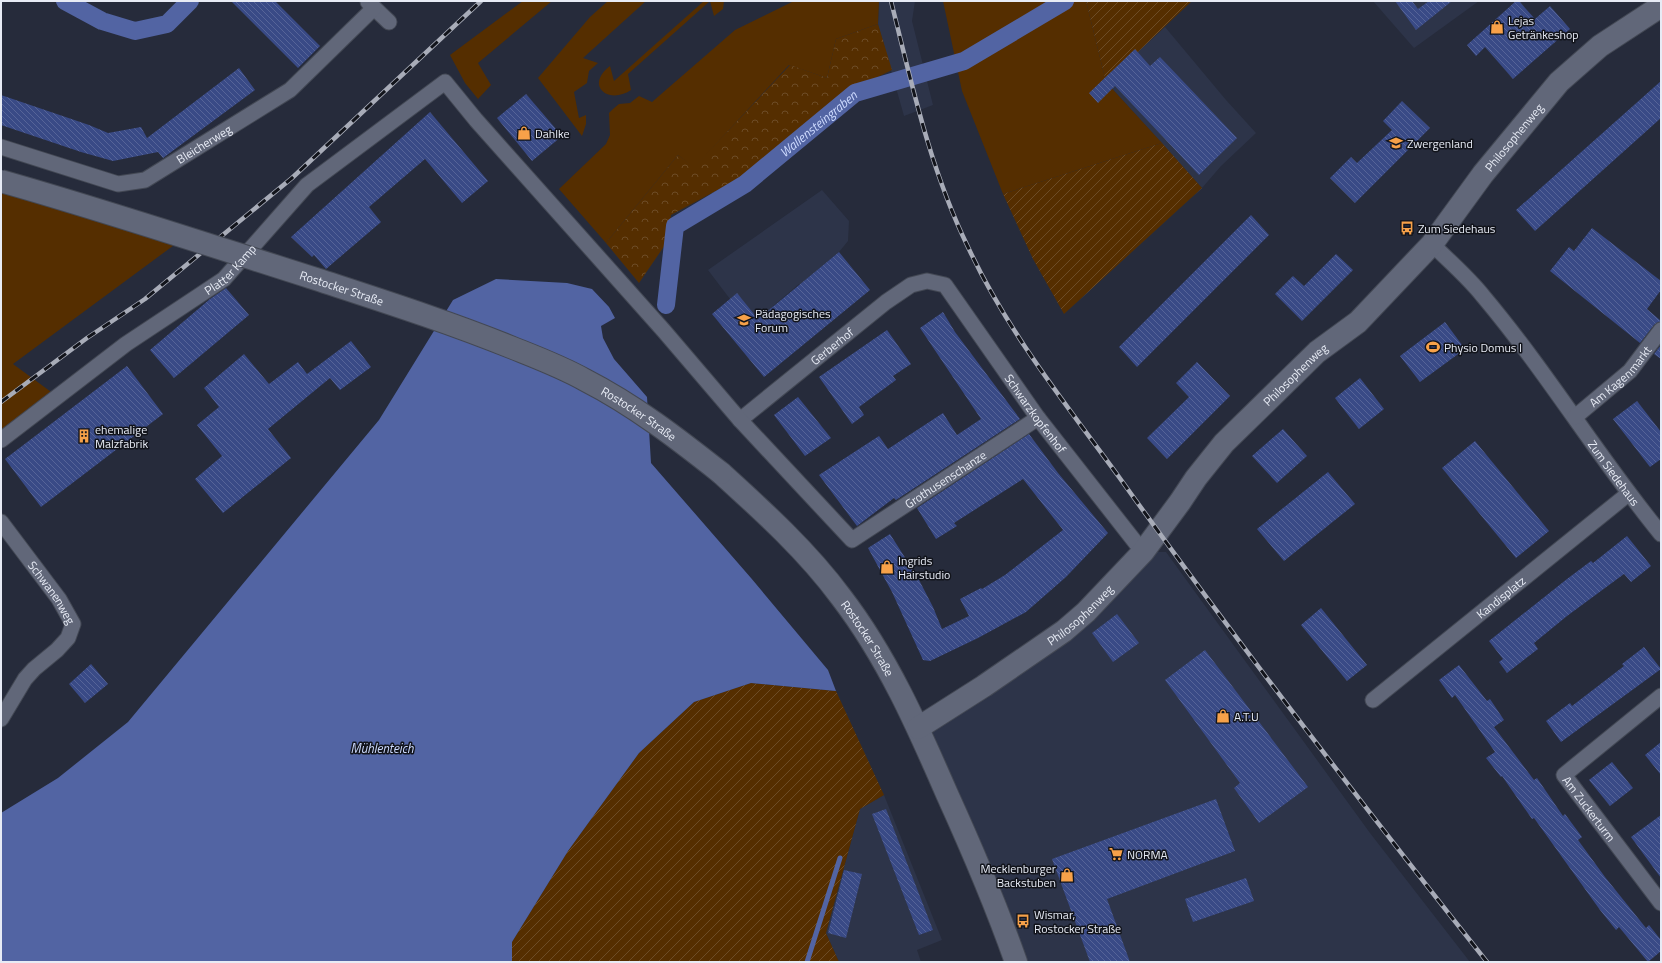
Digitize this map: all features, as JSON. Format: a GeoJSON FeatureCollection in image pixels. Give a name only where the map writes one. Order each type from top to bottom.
{"type":"FeatureCollection","features":[{"type":"Feature","properties":{"kind":"main road","name":"Philosophenweg"},"geometry":{"type":"LineString","coordinates":[[918,728],[984,686],[1064,631],[1086,612],[1143,552],[1196,478],[1224,443],[1317,352],[1358,322],[1432,244],[1483,174],[1559,82],[1600,46],[1661,6]]}},
{"type":"Feature","properties":{"kind":"main road","name":"Rostocker Straße"},"geometry":{"type":"LineString","coordinates":[[1,181],[140,223],[378,299],[488,338],[556,365],[588,381],[634,409],[677,438],[721,473],[803,552],[841,596],[868,634],[897,684],[918,728],[977,863],[1016,962]]}},
{"type":"Feature","properties":{"kind":"street"},"geometry":{"type":"LineString","coordinates":[[371,4],[389,22]]}},
{"type":"Feature","properties":{"kind":"street","name":"Bleicherweg"},"geometry":{"type":"LineString","coordinates":[[1,147],[118,184],[145,180],[290,90],[371,4]]}},
{"type":"Feature","properties":{"kind":"street","name":"Platter Kamp"},"geometry":{"type":"LineString","coordinates":[[1,440],[126,344],[224,279],[307,185],[445,82],[476,120],[664,331],[740,420]]}},
{"type":"Feature","properties":{"kind":"street","name":"Zum Siedehaus"},"geometry":{"type":"LineString","coordinates":[[1432,244],[1482,295],[1548,378],[1628,494],[1661,534]]}},
{"type":"Feature","properties":{"kind":"street","name":"Gerberhof"},"geometry":{"type":"LineString","coordinates":[[740,420],[886,302],[911,285],[927,281]]}},
{"type":"Feature","properties":{"kind":"street","name":"Schwarzkopfenhof"},"geometry":{"type":"LineString","coordinates":[[927,281],[946,285],[1038,418],[1143,552]]}},
{"type":"Feature","properties":{"kind":"street","name":"Am Kagenmarkt"},"geometry":{"type":"LineString","coordinates":[[1575,417],[1630,371],[1661,330]]}},
{"type":"Feature","properties":{"kind":"street","name":"Grothusenschanze"},"geometry":{"type":"LineString","coordinates":[[740,420],[852,540],[1038,418]]}},
{"type":"Feature","properties":{"kind":"street","name":"Kandisplatz"},"geometry":{"type":"LineString","coordinates":[[1373,700],[1628,494]]}},
{"type":"Feature","properties":{"kind":"street","name":"Schwanenweg"},"geometry":{"type":"LineString","coordinates":[[1,522],[59,600],[73,624],[68,638],[25,679],[1,719]]}},
{"type":"Feature","properties":{"kind":"street","name":"Am Zuckerturm"},"geometry":{"type":"LineString","coordinates":[[1661,696],[1564,775],[1661,903]]}},
{"type":"Feature","properties":{"kind":"shaded area"},"geometry":{"type":"Polygon","coordinates":[[[879,1],[915,1],[912,21],[933,105],[904,116],[878,24],[879,1]]]}},
{"type":"Feature","properties":{"kind":"shaded area"},"geometry":{"type":"Polygon","coordinates":[[[1373,1],[1479,1],[1414,48],[1373,1]]]}},
{"type":"Feature","properties":{"kind":"shaded area"},"geometry":{"type":"Polygon","coordinates":[[[1165,27],[1226,100],[1256,133],[1221,166],[1202,188],[1106,82],[1165,27]]]}},
{"type":"Feature","properties":{"kind":"shaded area"},"geometry":{"type":"Polygon","coordinates":[[[822,190],[849,221],[848,241],[839,252],[814,273],[824,286],[810,298],[799,284],[773,306],[783,317],[767,330],[737,294],[730,299],[708,270],[822,190]]]}},
{"type":"Feature","properties":{"kind":"shaded area"},"geometry":{"type":"Polygon","coordinates":[[[1143,552],[1166,552],[1370,833],[1470,962],[1017,962],[918,728],[984,686],[1143,552]]]}},
{"type":"Feature","properties":{"kind":"shaded area"},"geometry":{"type":"Polygon","coordinates":[[[884,795],[942,940],[917,950],[921,962],[839,962],[826,933],[860,809],[884,795]]]}},
{"type":"Feature","properties":{"kind":"green space"},"geometry":{"type":"Polygon","coordinates":[[[523,1],[552,1],[478,63],[491,85],[478,99],[465,83],[450,55],[523,1]]]}},
{"type":"Feature","properties":{"kind":"green space"},"geometry":{"type":"Polygon","coordinates":[[[608,1],[646,1],[583,58],[598,63],[589,71],[587,83],[574,92],[579,118],[586,115],[586,124],[582,136],[538,78],[590,17],[608,1]]]}},
{"type":"Feature","properties":{"kind":"green space"},"geometry":{"type":"Polygon","coordinates":[[[704,1],[710,1],[628,74],[631,90],[623,94],[615,95],[602,91],[599,86],[599,80],[610,66],[614,81],[704,1]]]}},
{"type":"Feature","properties":{"kind":"green space"},"geometry":{"type":"Polygon","coordinates":[[[710,1],[724,1],[723,9],[714,16],[710,1]]]}},
{"type":"Feature","properties":{"kind":"green space"},"geometry":{"type":"Polygon","coordinates":[[[794,1],[879,1],[878,24],[836,39],[827,78],[789,65],[694,168],[678,155],[606,243],[559,189],[606,144],[610,135],[609,113],[619,104],[630,103],[639,96],[652,102],[735,30],[794,1]]]}},
{"type":"Feature","properties":{"kind":"green space"},"geometry":{"type":"Polygon","coordinates":[[[943,1],[1086,1],[1106,82],[1162,143],[1003,194],[962,91],[943,1]]]}},
{"type":"Feature","properties":{"kind":"green space"},"geometry":{"type":"Polygon","coordinates":[[[1086,1],[1192,1],[1106,82],[1086,1]]]}},
{"type":"Feature","properties":{"kind":"green space"},"geometry":{"type":"Polygon","coordinates":[[[878,24],[892,70],[847,92],[738,179],[671,215],[667,242],[639,283],[606,243],[678,155],[694,167],[790,65],[827,78],[836,39],[878,24]]]}},
{"type":"Feature","properties":{"kind":"green space"},"geometry":{"type":"Polygon","coordinates":[[[1162,143],[1202,188],[1064,314],[1033,259],[1003,194],[1162,143]]]}},
{"type":"Feature","properties":{"kind":"green space"},"geometry":{"type":"Polygon","coordinates":[[[1,181],[185,237],[13,364],[58,397],[1,440],[1,181]]]}},
{"type":"Feature","properties":{"kind":"green space"},"geometry":{"type":"Polygon","coordinates":[[[751,683],[836,691],[884,795],[860,809],[826,933],[839,962],[512,962],[512,942],[568,851],[639,753],[694,702],[751,683]]]}},
{"type":"Feature","properties":{"kind":"water","name":"Mühlenteich"},"geometry":{"type":"Polygon","coordinates":[[[496,279],[567,283],[592,289],[609,307],[615,318],[601,326],[603,338],[614,359],[647,397],[651,463],[751,578],[828,670],[836,691],[751,683],[694,702],[639,753],[568,851],[512,942],[512,962],[1,962],[1,813],[58,778],[128,722],[379,420],[453,300],[496,279]]]}},
{"type":"Feature","properties":{"kind":"building"},"geometry":{"type":"Polygon","coordinates":[[[231,1],[275,1],[320,46],[298,68],[231,1]]]}},
{"type":"Feature","properties":{"kind":"building"},"geometry":{"type":"Polygon","coordinates":[[[1395,1],[1412,1],[1418,9],[1429,1],[1452,1],[1416,30],[1395,1]]]}},
{"type":"Feature","properties":{"kind":"building"},"geometry":{"type":"Polygon","coordinates":[[[1516,1],[1519,1],[1535,19],[1550,6],[1570,29],[1513,79],[1485,47],[1476,56],[1467,45],[1516,1]]]}},
{"type":"Feature","properties":{"kind":"building"},"geometry":{"type":"Polygon","coordinates":[[[1135,49],[1150,66],[1160,57],[1237,138],[1199,175],[1115,86],[1098,103],[1089,93],[1135,49]]]}},
{"type":"Feature","properties":{"kind":"building"},"geometry":{"type":"Polygon","coordinates":[[[239,68],[255,90],[163,158],[158,152],[113,161],[81,152],[1,125],[1,95],[108,133],[141,127],[147,138],[239,68]]]}},
{"type":"Feature","properties":{"kind":"building"},"geometry":{"type":"Polygon","coordinates":[[[1661,81],[1661,118],[1535,231],[1516,210],[1661,81]]]}},
{"type":"Feature","properties":{"kind":"building"},"geometry":{"type":"Polygon","coordinates":[[[526,94],[562,136],[532,161],[497,118],[526,94]]]}},
{"type":"Feature","properties":{"kind":"building","name":"Zwergenland"},"geometry":{"type":"Polygon","coordinates":[[[1402,101],[1430,128],[1355,203],[1330,178],[1351,157],[1357,163],[1392,130],[1383,121],[1402,101]]]}},
{"type":"Feature","properties":{"kind":"building"},"geometry":{"type":"Polygon","coordinates":[[[430,112],[488,181],[462,203],[425,159],[369,207],[381,222],[326,269],[314,255],[312,257],[291,237],[430,112]]]}},
{"type":"Feature","properties":{"kind":"building"},"geometry":{"type":"Polygon","coordinates":[[[1251,215],[1269,235],[1137,367],[1119,347],[1251,215]]]}},
{"type":"Feature","properties":{"kind":"building"},"geometry":{"type":"Polygon","coordinates":[[[1592,228],[1661,281],[1661,290],[1647,309],[1661,321],[1654,325],[1640,343],[1550,271],[1569,247],[1574,251],[1592,228]]]}},
{"type":"Feature","properties":{"kind":"building"},"geometry":{"type":"Polygon","coordinates":[[[839,252],[870,290],[764,377],[712,314],[737,293],[758,319],[839,252]]]}},
{"type":"Feature","properties":{"kind":"building"},"geometry":{"type":"Polygon","coordinates":[[[1336,254],[1353,270],[1302,321],[1275,294],[1293,276],[1304,286],[1336,254]]]}},
{"type":"Feature","properties":{"kind":"building"},"geometry":{"type":"Polygon","coordinates":[[[226,288],[249,315],[174,378],[150,350],[210,299],[226,288]]]}},
{"type":"Feature","properties":{"kind":"building"},"geometry":{"type":"Polygon","coordinates":[[[943,312],[955,332],[1020,419],[896,500],[894,498],[857,526],[819,475],[879,436],[888,449],[943,413],[957,435],[981,419],[920,328],[943,312]]]}},
{"type":"Feature","properties":{"kind":"building"},"geometry":{"type":"Polygon","coordinates":[[[1445,322],[1465,349],[1420,382],[1400,356],[1445,322]]]}},
{"type":"Feature","properties":{"kind":"building"},"geometry":{"type":"Polygon","coordinates":[[[887,330],[911,364],[893,376],[896,380],[859,407],[864,415],[852,424],[819,377],[887,330]]]}},
{"type":"Feature","properties":{"kind":"building"},"geometry":{"type":"Polygon","coordinates":[[[351,341],[371,367],[340,390],[330,378],[268,429],[291,458],[223,513],[195,479],[222,456],[197,425],[219,407],[204,388],[244,354],[269,384],[298,362],[307,374],[351,341]]]}},
{"type":"Feature","properties":{"kind":"building"},"geometry":{"type":"Polygon","coordinates":[[[1661,345],[1661,359],[1654,354],[1661,345]]]}},
{"type":"Feature","properties":{"kind":"building"},"geometry":{"type":"Polygon","coordinates":[[[1197,362],[1230,396],[1167,459],[1147,438],[1189,397],[1176,383],[1197,362]]]}},
{"type":"Feature","properties":{"kind":"building","name":"ehemalige Malzfabrik"},"geometry":{"type":"Polygon","coordinates":[[[127,366],[163,414],[41,507],[5,459],[127,366]]]}},
{"type":"Feature","properties":{"kind":"building"},"geometry":{"type":"Polygon","coordinates":[[[1360,378],[1384,409],[1359,429],[1335,398],[1360,378]]]}},
{"type":"Feature","properties":{"kind":"building"},"geometry":{"type":"Polygon","coordinates":[[[798,397],[831,438],[805,456],[774,415],[798,397]]]}},
{"type":"Feature","properties":{"kind":"building"},"geometry":{"type":"Polygon","coordinates":[[[1637,401],[1661,432],[1661,459],[1650,467],[1613,419],[1637,401]]]}},
{"type":"Feature","properties":{"kind":"building"},"geometry":{"type":"Polygon","coordinates":[[[1283,429],[1307,456],[1277,483],[1252,456],[1283,429]]]}},
{"type":"Feature","properties":{"kind":"building"},"geometry":{"type":"Polygon","coordinates":[[[1029,434],[1058,473],[1108,533],[1066,577],[1026,612],[978,638],[930,661],[923,660],[892,592],[868,548],[890,534],[918,578],[933,607],[942,629],[969,616],[960,599],[981,588],[982,589],[1005,575],[1063,530],[1023,479],[954,523],[957,526],[936,539],[917,508],[1029,434]]]}},
{"type":"Feature","properties":{"kind":"building"},"geometry":{"type":"Polygon","coordinates":[[[1475,441],[1549,531],[1516,558],[1442,468],[1475,441]]]}},
{"type":"Feature","properties":{"kind":"building"},"geometry":{"type":"Polygon","coordinates":[[[1328,472],[1355,504],[1284,561],[1257,529],[1328,472]]]}},
{"type":"Feature","properties":{"kind":"building"},"geometry":{"type":"Polygon","coordinates":[[[1627,536],[1651,566],[1631,582],[1624,574],[1567,616],[1534,643],[1538,649],[1507,673],[1499,662],[1503,659],[1489,641],[1567,579],[1591,561],[1593,563],[1627,536]]]}},
{"type":"Feature","properties":{"kind":"building"},"geometry":{"type":"Polygon","coordinates":[[[1321,608],[1367,665],[1347,681],[1301,625],[1321,608]]]}},
{"type":"Feature","properties":{"kind":"building"},"geometry":{"type":"Polygon","coordinates":[[[1117,614],[1139,643],[1113,662],[1092,633],[1117,614]]]}},
{"type":"Feature","properties":{"kind":"building"},"geometry":{"type":"Polygon","coordinates":[[[1644,647],[1661,669],[1561,742],[1546,721],[1570,703],[1572,706],[1624,666],[1622,664],[1644,647]]]}},
{"type":"Feature","properties":{"kind":"building","name":"A.T.U"},"geometry":{"type":"Polygon","coordinates":[[[1205,650],[1308,787],[1259,823],[1234,788],[1240,783],[1165,680],[1205,650]]]}},
{"type":"Feature","properties":{"kind":"building"},"geometry":{"type":"Polygon","coordinates":[[[91,664],[108,684],[85,703],[69,684],[91,664]]]}},
{"type":"Feature","properties":{"kind":"building"},"geometry":{"type":"Polygon","coordinates":[[[1459,665],[1487,701],[1490,699],[1504,720],[1494,727],[1534,780],[1537,778],[1563,816],[1565,814],[1582,837],[1578,840],[1605,877],[1646,928],[1649,925],[1661,940],[1661,951],[1648,962],[1619,927],[1616,930],[1600,910],[1534,818],[1532,819],[1502,776],[1501,777],[1486,758],[1495,752],[1455,695],[1452,698],[1439,680],[1459,665]]]}},
{"type":"Feature","properties":{"kind":"building"},"geometry":{"type":"Polygon","coordinates":[[[1661,742],[1661,775],[1645,755],[1661,742]]]}},
{"type":"Feature","properties":{"kind":"building"},"geometry":{"type":"Polygon","coordinates":[[[1612,762],[1633,788],[1610,806],[1589,780],[1612,762]]]}},
{"type":"Feature","properties":{"kind":"building"},"geometry":{"type":"Polygon","coordinates":[[[1216,799],[1235,851],[1107,899],[1130,962],[1090,962],[1052,859],[1216,799]]]}},
{"type":"Feature","properties":{"kind":"building"},"geometry":{"type":"Polygon","coordinates":[[[886,809],[933,930],[919,935],[872,814],[886,809]]]}},
{"type":"Feature","properties":{"kind":"building"},"geometry":{"type":"Polygon","coordinates":[[[1661,815],[1661,878],[1631,837],[1661,815]]]}},
{"type":"Feature","properties":{"kind":"building"},"geometry":{"type":"Polygon","coordinates":[[[844,870],[862,874],[846,938],[828,933],[844,870]]]}},
{"type":"Feature","properties":{"kind":"building"},"geometry":{"type":"Polygon","coordinates":[[[1246,878],[1254,901],[1193,922],[1185,899],[1246,878]]]}},
{"type":"Feature","properties":{"kind":"waterway"},"geometry":{"type":"LineString","coordinates":[[65,1],[102,21],[135,31],[167,24],[190,1]]}},
{"type":"Feature","properties":{"kind":"waterway","name":"Wallensteingraben"},"geometry":{"type":"LineString","coordinates":[[666,305],[675,226],[745,184],[855,93],[964,61],[1065,1]]}},
{"type":"Feature","properties":{"kind":"waterway"},"geometry":{"type":"LineString","coordinates":[[807,962],[840,858]]}},
{"type":"Feature","properties":{"kind":"railway"},"geometry":{"type":"LineString","coordinates":[[1,402],[87,338],[145,299],[292,178],[481,1]]}},
{"type":"Feature","properties":{"kind":"railway"},"geometry":{"type":"LineString","coordinates":[[891,1],[932,157],[968,247],[1000,308],[1058,394],[1254,661],[1346,782],[1487,962]]}},
{"type":"Feature","properties":{"kind":"place","name":"Lejas Getränkeshop"},"geometry":{"type":"Point","coordinates":[1497,27]}},
{"type":"Feature","properties":{"kind":"place","name":"Dahlke"},"geometry":{"type":"Point","coordinates":[524,133]}},
{"type":"Feature","properties":{"kind":"place","name":"Zwergenland"},"geometry":{"type":"Point","coordinates":[1396,143]}},
{"type":"Feature","properties":{"kind":"place","name":"Zum Siedehaus"},"geometry":{"type":"Point","coordinates":[1407,228]}},
{"type":"Feature","properties":{"kind":"place","name":"Pädagogisches Forum"},"geometry":{"type":"Point","coordinates":[744,320]}},
{"type":"Feature","properties":{"kind":"place","name":"Physio Domus I"},"geometry":{"type":"Point","coordinates":[1433,347]}},
{"type":"Feature","properties":{"kind":"place","name":"ehemalige Malzfabrik"},"geometry":{"type":"Point","coordinates":[84,436]}},
{"type":"Feature","properties":{"kind":"place","name":"Ingrids Hairstudio"},"geometry":{"type":"Point","coordinates":[887,567]}},
{"type":"Feature","properties":{"kind":"place","name":"A.T.U"},"geometry":{"type":"Point","coordinates":[1223,716]}},
{"type":"Feature","properties":{"kind":"place","name":"NORMA"},"geometry":{"type":"Point","coordinates":[1116,854]}},
{"type":"Feature","properties":{"kind":"place","name":"Mecklenburger Backstuben"},"geometry":{"type":"Point","coordinates":[1067,875]}},
{"type":"Feature","properties":{"kind":"place","name":"Wismar, Rostocker Straße"},"geometry":{"type":"Point","coordinates":[1023,921]}}]}
